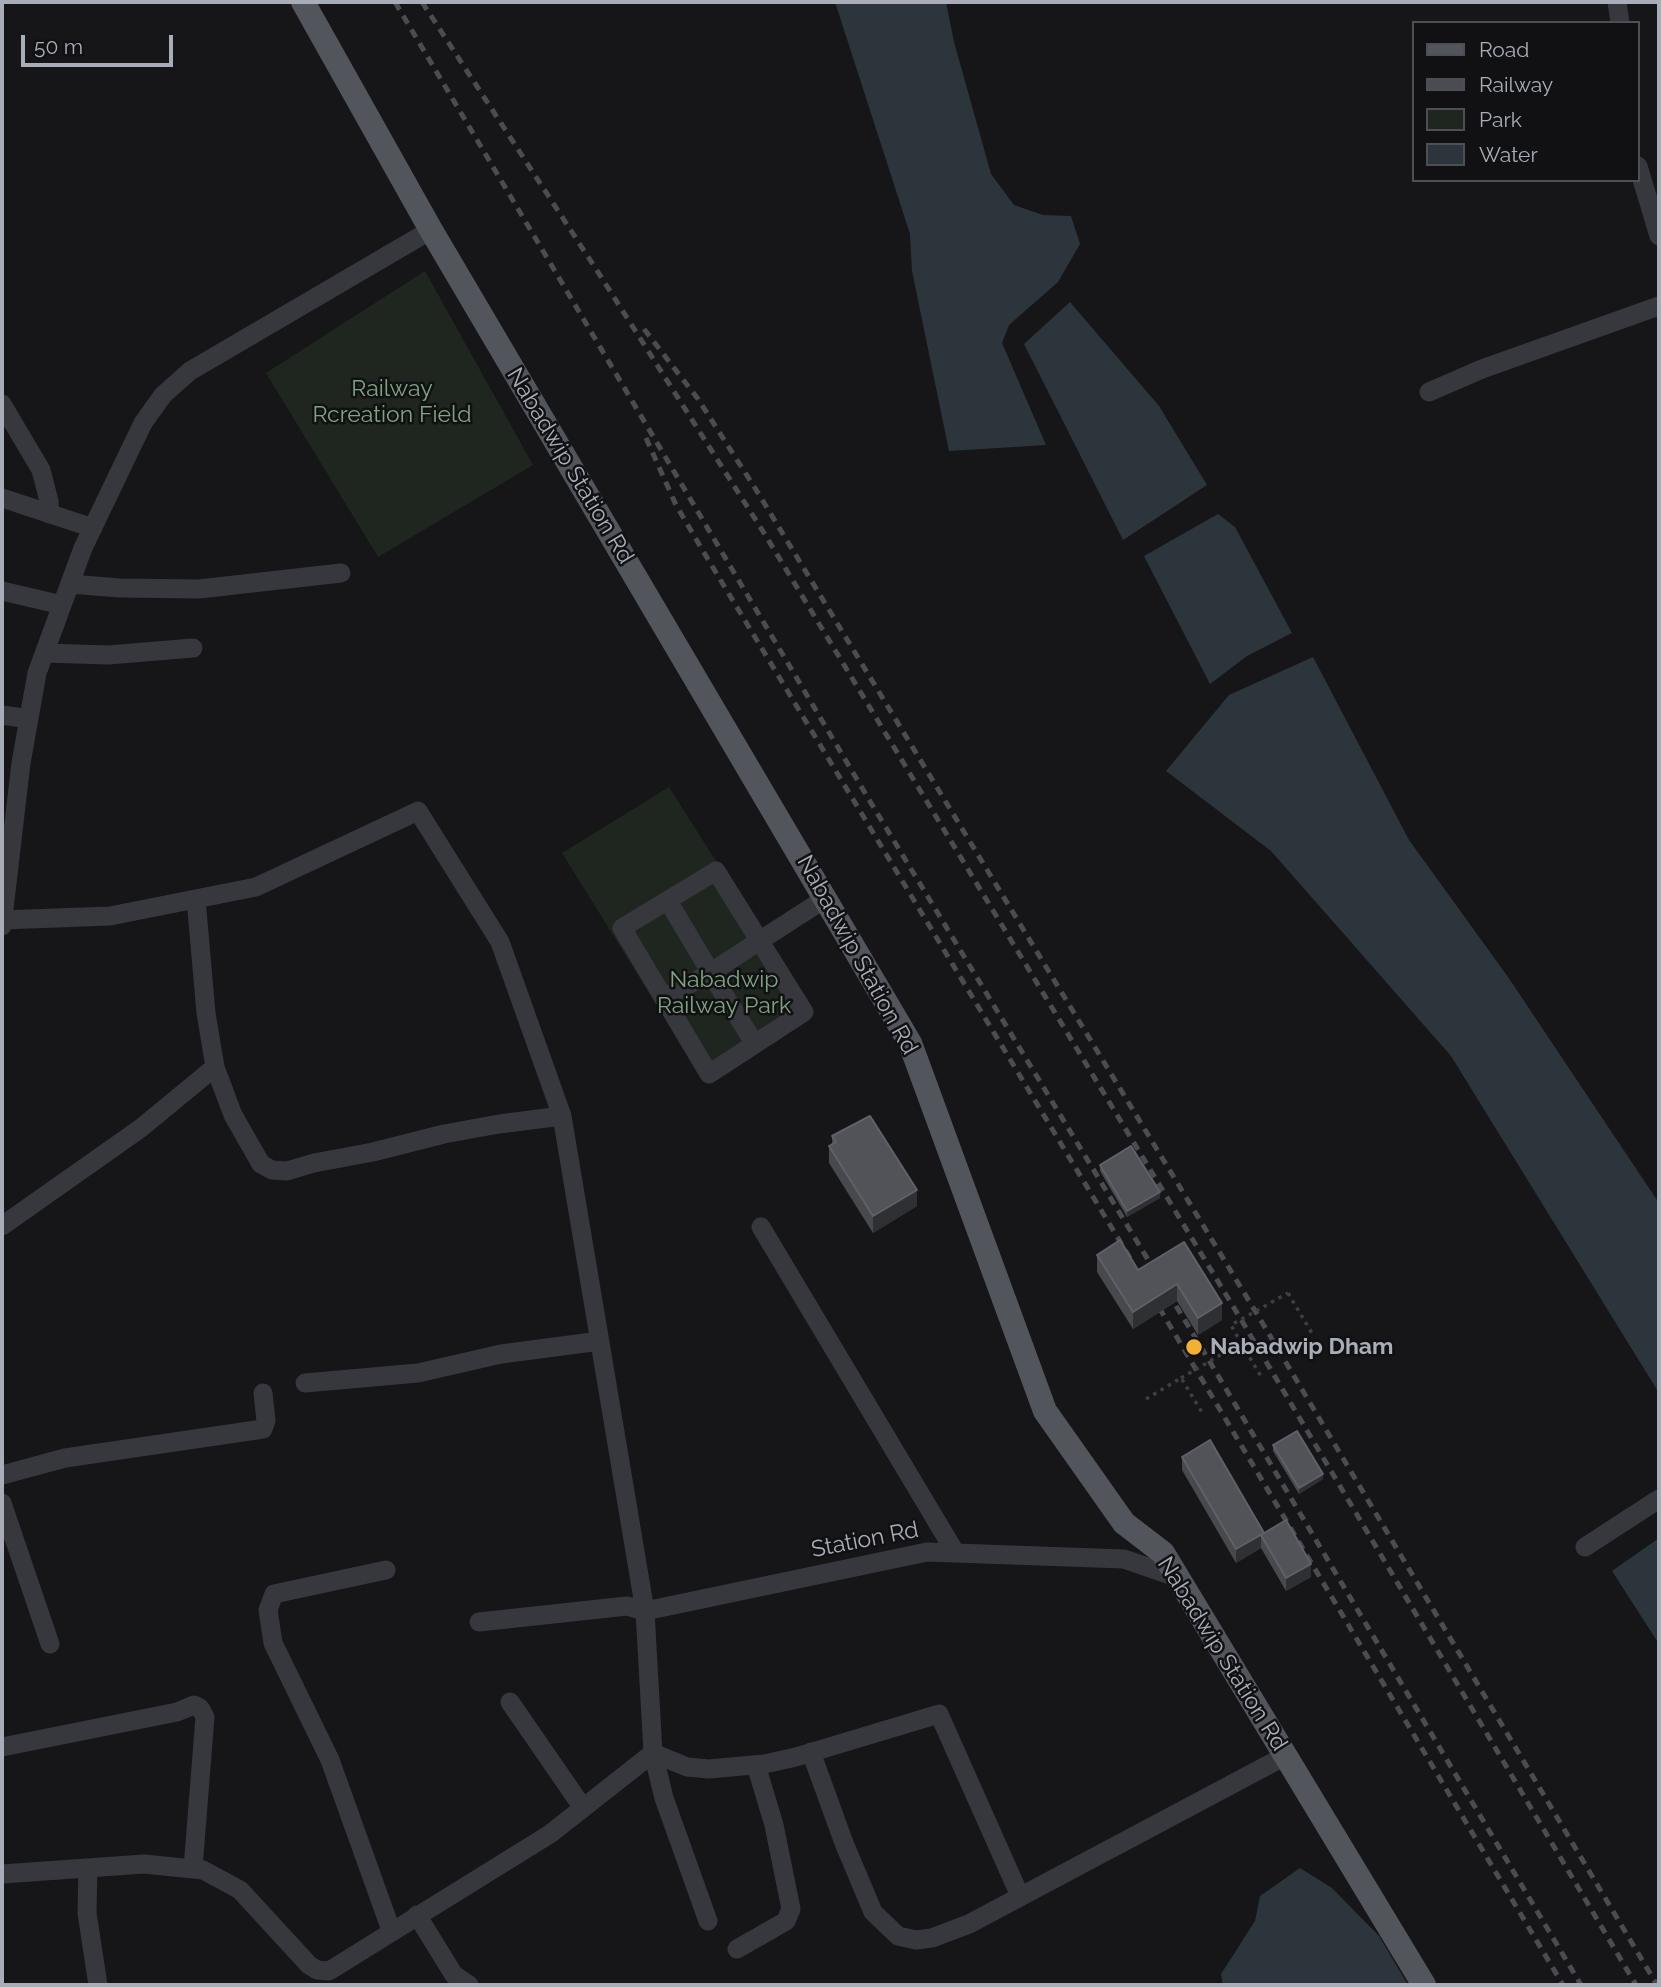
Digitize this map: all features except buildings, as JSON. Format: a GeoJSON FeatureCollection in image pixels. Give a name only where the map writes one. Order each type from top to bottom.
{"type":"FeatureCollection","features":[{"type":"Feature","properties":{"kind":"main road","name":"Nabadwip Station Rd"},"geometry":{"type":"LineString","coordinates":[[303,2],[431,230],[911,1043],[1045,1411],[1124,1523],[1163,1553],[1424,1985]]}},
{"type":"Feature","properties":{"kind":"street"},"geometry":{"type":"LineString","coordinates":[[1617,2],[1620,21]]}},
{"type":"Feature","properties":{"kind":"street"},"geometry":{"type":"LineString","coordinates":[[1640,173],[1659,236]]}},
{"type":"Feature","properties":{"kind":"street"},"geometry":{"type":"LineString","coordinates":[[2,926],[21,763],[37,673],[93,528],[143,423],[163,395],[190,371],[431,230]]}},
{"type":"Feature","properties":{"kind":"street"},"geometry":{"type":"LineString","coordinates":[[1429,392],[1482,369],[1659,306]]}},
{"type":"Feature","properties":{"kind":"street"},"geometry":{"type":"LineString","coordinates":[[2,404],[41,470],[49,513]]}},
{"type":"Feature","properties":{"kind":"street"},"geometry":{"type":"LineString","coordinates":[[2,498],[93,528]]}},
{"type":"Feature","properties":{"kind":"street"},"geometry":{"type":"LineString","coordinates":[[70,584],[199,589],[341,573]]}},
{"type":"Feature","properties":{"kind":"street"},"geometry":{"type":"LineString","coordinates":[[2,591],[62,605]]}},
{"type":"Feature","properties":{"kind":"street"},"geometry":{"type":"LineString","coordinates":[[45,653],[108,655],[193,648]]}},
{"type":"Feature","properties":{"kind":"street"},"geometry":{"type":"LineString","coordinates":[[2,715],[29,719]]}},
{"type":"Feature","properties":{"kind":"street"},"geometry":{"type":"LineString","coordinates":[[2,920],[110,916],[256,887],[418,811],[500,942],[562,1116],[645,1611],[653,1753],[664,1798],[708,1921]]}},
{"type":"Feature","properties":{"kind":"street"},"geometry":{"type":"LineString","coordinates":[[716,870],[804,1012],[709,1074],[622,928],[667,901],[716,870]]}},
{"type":"Feature","properties":{"kind":"street"},"geometry":{"type":"LineString","coordinates":[[664,998],[710,973],[826,898]]}},
{"type":"Feature","properties":{"kind":"street"},"geometry":{"type":"LineString","coordinates":[[195,899],[206,1013],[215,1067],[233,1115],[261,1164],[272,1170],[287,1171],[477,1128],[562,1116]]}},
{"type":"Feature","properties":{"kind":"street"},"geometry":{"type":"LineString","coordinates":[[667,901],[755,1044]]}},
{"type":"Feature","properties":{"kind":"street"},"geometry":{"type":"LineString","coordinates":[[2,1226],[141,1128],[215,1067]]}},
{"type":"Feature","properties":{"kind":"street"},"geometry":{"type":"LineString","coordinates":[[761,1227],[955,1552]]}},
{"type":"Feature","properties":{"kind":"street"},"geometry":{"type":"LineString","coordinates":[[305,1383],[418,1373],[500,1354],[600,1341]]}},
{"type":"Feature","properties":{"kind":"street"},"geometry":{"type":"LineString","coordinates":[[2,1475],[65,1458],[263,1429],[266,1421],[262,1392]]}},
{"type":"Feature","properties":{"kind":"street"},"geometry":{"type":"LineString","coordinates":[[1585,1547],[1659,1499]]}},
{"type":"Feature","properties":{"kind":"street"},"geometry":{"type":"LineString","coordinates":[[2,1503],[50,1644]]}},
{"type":"Feature","properties":{"kind":"street","name":"Station Rd"},"geometry":{"type":"LineString","coordinates":[[480,1622],[627,1606],[645,1611],[927,1552],[1124,1559],[1179,1578]]}},
{"type":"Feature","properties":{"kind":"street"},"geometry":{"type":"LineString","coordinates":[[386,1570],[274,1594],[268,1610],[274,1643],[330,1760],[391,1930]]}},
{"type":"Feature","properties":{"kind":"street"},"geometry":{"type":"LineString","coordinates":[[510,1702],[583,1808]]}},
{"type":"Feature","properties":{"kind":"street"},"geometry":{"type":"LineString","coordinates":[[2,1747],[177,1712],[194,1705],[200,1708],[205,1717],[193,1868]]}},
{"type":"Feature","properties":{"kind":"street"},"geometry":{"type":"LineString","coordinates":[[653,1753],[687,1768],[756,1765],[811,1752],[939,1714],[1020,1896]]}},
{"type":"Feature","properties":{"kind":"street"},"geometry":{"type":"LineString","coordinates":[[811,1752],[844,1843],[873,1912],[898,1936],[916,1940],[946,1934],[969,1924],[1285,1756]]}},
{"type":"Feature","properties":{"kind":"street"},"geometry":{"type":"LineString","coordinates":[[2,1874],[145,1864],[203,1870],[240,1890],[309,1965],[315,1978],[550,1834],[653,1753]]}},
{"type":"Feature","properties":{"kind":"street"},"geometry":{"type":"LineString","coordinates":[[737,1949],[786,1921],[791,1909],[774,1825],[756,1765]]}},
{"type":"Feature","properties":{"kind":"street"},"geometry":{"type":"LineString","coordinates":[[88,1868],[87,1913],[98,1985]]}},
{"type":"Feature","properties":{"kind":"street"},"geometry":{"type":"LineString","coordinates":[[417,1914],[454,1975],[469,1985]]}},
{"type":"Feature","properties":{"kind":"path"},"geometry":{"type":"LineString","coordinates":[[1262,1378],[1231,1325],[1288,1293],[1313,1335]]}},
{"type":"Feature","properties":{"kind":"path"},"geometry":{"type":"LineString","coordinates":[[1146,1399],[1241,1343]]}},
{"type":"Feature","properties":{"kind":"path"},"geometry":{"type":"LineString","coordinates":[[1181,1378],[1203,1414]]}},
{"type":"Feature","properties":{"kind":"green space","name":"Railway Rcreation Field"},"geometry":{"type":"Polygon","coordinates":[[[425,271],[533,465],[378,557],[266,373],[425,271]]]}},
{"type":"Feature","properties":{"kind":"green space","name":"Nabadwip Railway Park"},"geometry":{"type":"Polygon","coordinates":[[[669,787],[813,1014],[705,1083],[562,853],[669,787]]]}},
{"type":"Feature","properties":{"kind":"water"},"geometry":{"type":"Polygon","coordinates":[[[835,2],[946,2],[954,42],[991,174],[1014,205],[1043,215],[1071,216],[1080,244],[1058,282],[1009,325],[1002,343],[1046,445],[949,451],[912,271],[910,234],[835,2]]]}},
{"type":"Feature","properties":{"kind":"water"},"geometry":{"type":"Polygon","coordinates":[[[1070,302],[1159,406],[1207,485],[1123,540],[1024,344],[1070,302]]]}},
{"type":"Feature","properties":{"kind":"water"},"geometry":{"type":"Polygon","coordinates":[[[1218,514],[1235,527],[1292,633],[1247,656],[1210,684],[1144,556],[1218,514]]]}},
{"type":"Feature","properties":{"kind":"water"},"geometry":{"type":"Polygon","coordinates":[[[1313,657],[1409,840],[1508,977],[1659,1203],[1659,1393],[1451,1056],[1271,851],[1166,771],[1229,695],[1313,657]]]}},
{"type":"Feature","properties":{"kind":"water"},"geometry":{"type":"Polygon","coordinates":[[[1659,1538],[1659,1644],[1612,1571],[1659,1538]]]}},
{"type":"Feature","properties":{"kind":"water"},"geometry":{"type":"Polygon","coordinates":[[[1300,1868],[1332,1888],[1379,1936],[1408,1985],[1223,1985],[1221,1974],[1255,1921],[1260,1896],[1300,1868]]]}},
{"type":"Feature","properties":{"kind":"railway"},"geometry":{"type":"LineString","coordinates":[[395,2],[871,803],[1201,1347],[1581,1985]]}},
{"type":"Feature","properties":{"kind":"railway"},"geometry":{"type":"LineString","coordinates":[[422,2],[764,533],[1242,1321],[1636,1985]]}},
{"type":"Feature","properties":{"kind":"railway"},"geometry":{"type":"LineString","coordinates":[[644,329],[698,399],[755,488],[1257,1314],[1657,1985]]}},
{"type":"Feature","properties":{"kind":"railway"},"geometry":{"type":"LineString","coordinates":[[646,438],[676,505],[706,556],[1130,1258]]}},
{"type":"Feature","properties":{"kind":"railway"},"geometry":{"type":"LineString","coordinates":[[1151,1294],[1563,1985]]}},
{"type":"Feature","properties":{"kind":"place","name":"Nabadwip Dham"},"geometry":{"type":"Point","coordinates":[1194,1347]}}]}
